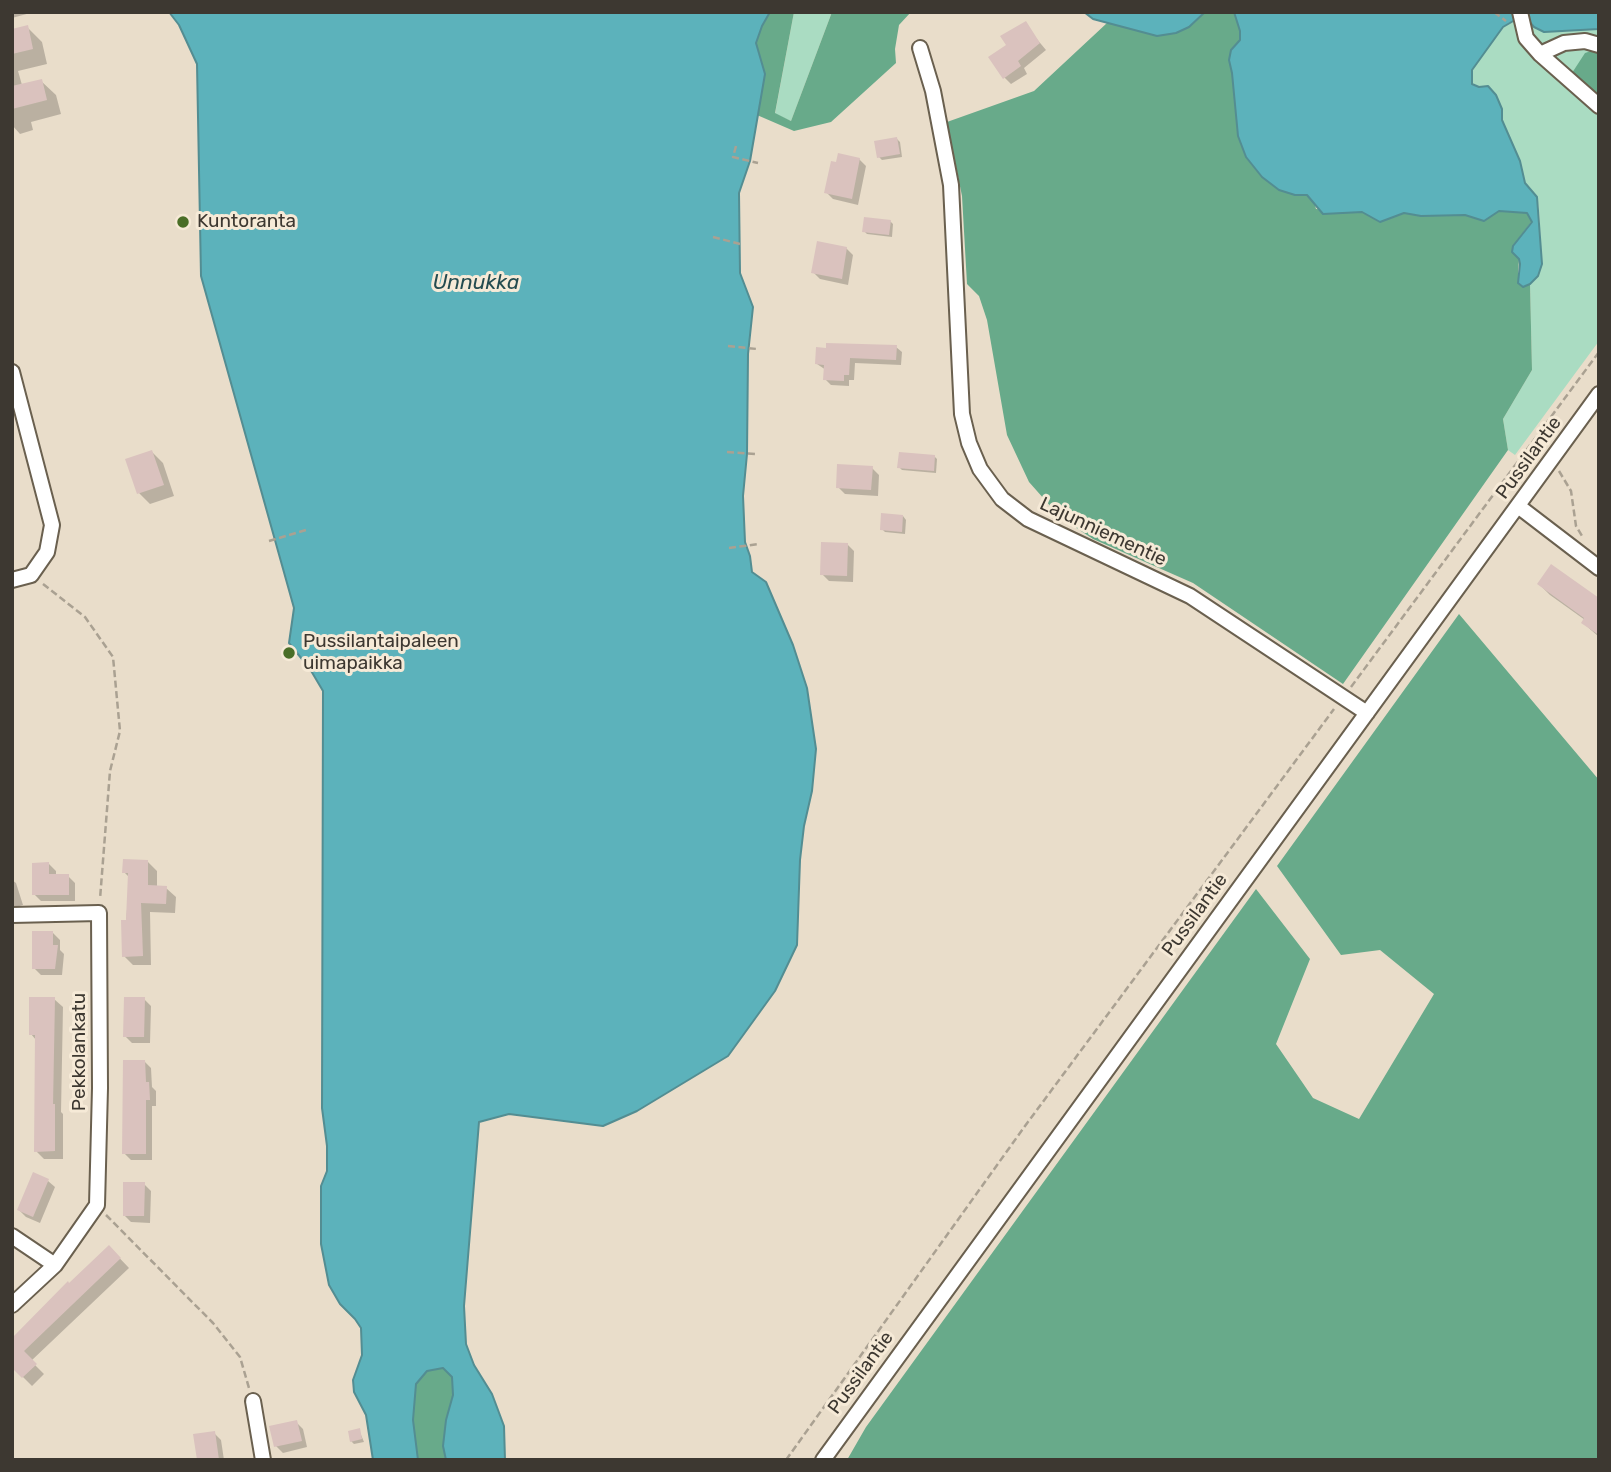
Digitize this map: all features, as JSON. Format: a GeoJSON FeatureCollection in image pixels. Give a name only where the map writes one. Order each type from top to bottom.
{"type":"FeatureCollection","features":[{"type":"Feature","properties":{"kind":"street"},"geometry":{"type":"LineString","coordinates":[[1520,12],[1526,38],[1540,54],[1599,106]]}},
{"type":"Feature","properties":{"kind":"street"},"geometry":{"type":"LineString","coordinates":[[1540,54],[1564,43],[1585,41],[1599,45]]}},
{"type":"Feature","properties":{"kind":"street","name":"Lajunniementie"},"geometry":{"type":"LineString","coordinates":[[920,48],[933,91],[951,185],[962,414],[969,443],[980,470],[1002,499],[1028,519],[1190,596],[1367,713]]}},
{"type":"Feature","properties":{"kind":"street"},"geometry":{"type":"LineString","coordinates":[[12,372],[52,525],[47,552],[31,575],[12,580]]}},
{"type":"Feature","properties":{"kind":"street","name":"Pussilantie"},"geometry":{"type":"LineString","coordinates":[[823,1460],[1599,394]]}},
{"type":"Feature","properties":{"kind":"street"},"geometry":{"type":"LineString","coordinates":[[1518,506],[1599,568]]}},
{"type":"Feature","properties":{"kind":"street"},"geometry":{"type":"LineString","coordinates":[[12,915],[99,913]]}},
{"type":"Feature","properties":{"kind":"street","name":"Pekkolankatu"},"geometry":{"type":"LineString","coordinates":[[97,1205],[100,1088],[99,913]]}},
{"type":"Feature","properties":{"kind":"street"},"geometry":{"type":"LineString","coordinates":[[12,1305],[55,1265],[97,1205]]}},
{"type":"Feature","properties":{"kind":"street"},"geometry":{"type":"LineString","coordinates":[[12,1236],[55,1265]]}},
{"type":"Feature","properties":{"kind":"street"},"geometry":{"type":"LineString","coordinates":[[253,1401],[263,1460]]}},
{"type":"Feature","properties":{"kind":"path"},"geometry":{"type":"LineString","coordinates":[[1494,12],[1509,23]]}},
{"type":"Feature","properties":{"kind":"path"},"geometry":{"type":"LineString","coordinates":[[736,146],[733,157],[758,163]]}},
{"type":"Feature","properties":{"kind":"path"},"geometry":{"type":"LineString","coordinates":[[713,237],[740,244]]}},
{"type":"Feature","properties":{"kind":"path"},"geometry":{"type":"LineString","coordinates":[[728,346],[757,349]]}},
{"type":"Feature","properties":{"kind":"path"},"geometry":{"type":"LineString","coordinates":[[786,1460],[1017,1137],[1599,352]]}},
{"type":"Feature","properties":{"kind":"path"},"geometry":{"type":"LineString","coordinates":[[727,452],[756,454]]}},
{"type":"Feature","properties":{"kind":"path"},"geometry":{"type":"LineString","coordinates":[[1550,462],[1563,474],[1570,491],[1576,526]]}},
{"type":"Feature","properties":{"kind":"path"},"geometry":{"type":"LineString","coordinates":[[269,541],[306,530]]}},
{"type":"Feature","properties":{"kind":"path"},"geometry":{"type":"LineString","coordinates":[[729,548],[759,544]]}},
{"type":"Feature","properties":{"kind":"path"},"geometry":{"type":"LineString","coordinates":[[31,575],[85,617],[113,657],[120,731],[110,771],[99,913]]}},
{"type":"Feature","properties":{"kind":"path"},"geometry":{"type":"LineString","coordinates":[[306,665],[338,663]]}},
{"type":"Feature","properties":{"kind":"path"},"geometry":{"type":"LineString","coordinates":[[97,1205],[220,1332],[240,1357],[253,1401]]}},
{"type":"Feature","properties":{"kind":"green space"},"geometry":{"type":"Polygon","coordinates":[[[770,12],[794,12],[775,113],[791,121],[832,12],[911,12],[899,25],[896,63],[831,122],[794,131],[757,115],[765,74],[756,43],[770,12]]]}},
{"type":"Feature","properties":{"kind":"green space"},"geometry":{"type":"Polygon","coordinates":[[[794,12],[832,12],[791,121],[775,114],[794,12]]]}},
{"type":"Feature","properties":{"kind":"green space"},"geometry":{"type":"Polygon","coordinates":[[[1205,12],[1234,12],[1240,40],[1231,50],[1229,60],[1238,136],[1246,157],[1262,177],[1295,195],[1307,195],[1314,201],[1316,209],[1362,212],[1380,222],[1404,213],[1421,216],[1465,215],[1484,221],[1499,211],[1528,213],[1532,221],[1513,246],[1519,259],[1518,275],[1523,287],[1530,284],[1532,370],[1503,419],[1508,450],[1343,684],[1193,583],[1093,539],[1060,517],[1029,482],[1007,435],[987,320],[979,296],[967,284],[962,196],[947,122],[1034,91],[1107,23],[1157,36],[1189,27],[1205,12]]]}},
{"type":"Feature","properties":{"kind":"green space"},"geometry":{"type":"Polygon","coordinates":[[[1512,12],[1528,12],[1528,20],[1558,32],[1599,29],[1599,341],[1515,455],[1508,450],[1503,419],[1532,370],[1530,284],[1538,276],[1542,264],[1539,210],[1537,197],[1525,183],[1520,161],[1509,141],[1502,120],[1502,109],[1472,84],[1472,70],[1503,27],[1514,20],[1512,12]]]}},
{"type":"Feature","properties":{"kind":"green space"},"geometry":{"type":"Polygon","coordinates":[[[1594,50],[1599,52],[1599,96],[1572,73],[1585,53],[1594,50]]]}},
{"type":"Feature","properties":{"kind":"green space"},"geometry":{"type":"Polygon","coordinates":[[[1459,614],[1599,780],[1599,1460],[847,1460],[866,1427],[1256,889],[1310,959],[1276,1044],[1313,1098],[1359,1119],[1434,994],[1380,950],[1341,955],[1277,866],[1459,614]]]}},
{"type":"Feature","properties":{"kind":"green space"},"geometry":{"type":"Polygon","coordinates":[[[443,1368],[452,1377],[453,1395],[443,1446],[446,1460],[418,1460],[413,1420],[416,1384],[427,1371],[443,1368]]]}},
{"type":"Feature","properties":{"kind":"water","name":"Unnukka"},"geometry":{"type":"Polygon","coordinates":[[[169,12],[770,12],[756,43],[765,74],[750,161],[739,193],[740,273],[753,307],[748,354],[747,454],[743,496],[745,542],[752,572],[766,582],[793,645],[807,688],[816,749],[800,860],[797,945],[775,991],[728,1056],[637,1111],[603,1126],[509,1114],[479,1122],[464,1306],[466,1344],[474,1365],[492,1394],[504,1426],[505,1460],[446,1460],[443,1446],[453,1395],[452,1377],[443,1368],[427,1371],[416,1384],[413,1420],[418,1460],[373,1460],[366,1415],[354,1392],[353,1380],[362,1355],[361,1328],[340,1304],[329,1285],[321,1244],[321,1186],[327,1171],[322,1108],[323,691],[310,669],[289,643],[294,608],[201,276],[197,64],[179,25],[169,12]]]}},
{"type":"Feature","properties":{"kind":"water"},"geometry":{"type":"Polygon","coordinates":[[[1084,12],[1205,12],[1189,27],[1176,33],[1157,36],[1093,19],[1084,12]]]}},
{"type":"Feature","properties":{"kind":"water"},"geometry":{"type":"Polygon","coordinates":[[[1234,12],[1512,12],[1515,20],[1503,27],[1472,70],[1472,84],[1479,87],[1488,86],[1496,95],[1502,109],[1502,120],[1520,161],[1525,183],[1537,197],[1542,264],[1538,276],[1523,287],[1518,283],[1520,264],[1512,252],[1513,246],[1532,222],[1527,213],[1499,211],[1484,221],[1465,215],[1421,216],[1404,213],[1380,222],[1362,212],[1323,214],[1307,195],[1295,195],[1279,190],[1262,177],[1246,157],[1238,136],[1229,60],[1231,50],[1240,40],[1234,12]]]}},
{"type":"Feature","properties":{"kind":"water"},"geometry":{"type":"Polygon","coordinates":[[[1528,12],[1599,12],[1599,29],[1544,32],[1528,20],[1528,12]]]}},
{"type":"Feature","properties":{"kind":"building"},"geometry":{"type":"Polygon","coordinates":[[[1026,21],[1040,43],[1018,61],[1021,66],[1003,79],[988,57],[1006,45],[1000,36],[1026,21]]]}},
{"type":"Feature","properties":{"kind":"building"},"geometry":{"type":"Polygon","coordinates":[[[28,25],[33,49],[12,54],[12,29],[28,25]]]}},
{"type":"Feature","properties":{"kind":"building"},"geometry":{"type":"Polygon","coordinates":[[[42,79],[47,100],[12,109],[12,86],[42,79]]]}},
{"type":"Feature","properties":{"kind":"building"},"geometry":{"type":"Polygon","coordinates":[[[897,137],[900,154],[877,158],[874,141],[897,137]]]}},
{"type":"Feature","properties":{"kind":"building"},"geometry":{"type":"Polygon","coordinates":[[[838,153],[860,158],[852,199],[824,193],[831,161],[836,162],[838,153]]]}},
{"type":"Feature","properties":{"kind":"building"},"geometry":{"type":"Polygon","coordinates":[[[864,217],[891,220],[889,235],[862,232],[864,217]]]}},
{"type":"Feature","properties":{"kind":"building"},"geometry":{"type":"Polygon","coordinates":[[[817,241],[847,247],[842,279],[811,273],[817,241]]]}},
{"type":"Feature","properties":{"kind":"building"},"geometry":{"type":"Polygon","coordinates":[[[826,343],[897,345],[896,360],[850,358],[849,375],[844,375],[844,381],[823,380],[824,365],[815,364],[816,347],[826,348],[826,343]]]}},
{"type":"Feature","properties":{"kind":"building"},"geometry":{"type":"Polygon","coordinates":[[[152,450],[164,485],[137,494],[125,459],[152,450]]]}},
{"type":"Feature","properties":{"kind":"building"},"geometry":{"type":"Polygon","coordinates":[[[899,452],[935,455],[934,471],[897,468],[899,452]]]}},
{"type":"Feature","properties":{"kind":"building"},"geometry":{"type":"Polygon","coordinates":[[[837,464],[873,466],[871,490],[836,488],[837,464]]]}},
{"type":"Feature","properties":{"kind":"building"},"geometry":{"type":"Polygon","coordinates":[[[881,513],[903,515],[902,532],[880,530],[881,513]]]}},
{"type":"Feature","properties":{"kind":"building"},"geometry":{"type":"Polygon","coordinates":[[[821,542],[848,543],[847,576],[820,575],[821,542]]]}},
{"type":"Feature","properties":{"kind":"building"},"geometry":{"type":"Polygon","coordinates":[[[1551,564],[1599,598],[1599,635],[1581,623],[1584,618],[1537,584],[1551,564]]]}},
{"type":"Feature","properties":{"kind":"building"},"geometry":{"type":"Polygon","coordinates":[[[123,859],[148,860],[148,885],[167,886],[166,904],[141,903],[143,956],[122,957],[121,920],[126,920],[128,873],[122,873],[123,859]]]}},
{"type":"Feature","properties":{"kind":"building"},"geometry":{"type":"Polygon","coordinates":[[[49,862],[49,874],[69,874],[69,895],[32,895],[32,863],[49,862]]]}},
{"type":"Feature","properties":{"kind":"building"},"geometry":{"type":"Polygon","coordinates":[[[32,931],[53,931],[53,945],[58,945],[55,969],[32,969],[32,931]]]}},
{"type":"Feature","properties":{"kind":"building"},"geometry":{"type":"Polygon","coordinates":[[[29,997],[55,997],[55,1151],[34,1152],[35,1035],[29,1035],[29,997]]]}},
{"type":"Feature","properties":{"kind":"building"},"geometry":{"type":"Polygon","coordinates":[[[124,997],[145,997],[144,1037],[123,1037],[124,997]]]}},
{"type":"Feature","properties":{"kind":"building"},"geometry":{"type":"Polygon","coordinates":[[[123,1060],[145,1060],[150,1100],[146,1100],[146,1154],[122,1154],[123,1060]]]}},
{"type":"Feature","properties":{"kind":"building"},"geometry":{"type":"Polygon","coordinates":[[[33,1172],[49,1179],[33,1217],[17,1210],[33,1172]]]}},
{"type":"Feature","properties":{"kind":"building"},"geometry":{"type":"Polygon","coordinates":[[[123,1182],[145,1182],[144,1216],[123,1216],[123,1182]]]}},
{"type":"Feature","properties":{"kind":"building"},"geometry":{"type":"Polygon","coordinates":[[[109,1245],[121,1258],[24,1351],[37,1364],[22,1378],[12,1368],[12,1338],[68,1281],[69,1283],[109,1245]]]}},
{"type":"Feature","properties":{"kind":"building"},"geometry":{"type":"Polygon","coordinates":[[[297,1420],[302,1441],[274,1447],[269,1426],[297,1420]]]}},
{"type":"Feature","properties":{"kind":"building"},"geometry":{"type":"Polygon","coordinates":[[[360,1428],[362,1439],[350,1442],[348,1431],[360,1428]]]}},
{"type":"Feature","properties":{"kind":"building"},"geometry":{"type":"Polygon","coordinates":[[[215,1431],[219,1460],[197,1460],[193,1434],[215,1431]]]}},
{"type":"Feature","properties":{"kind":"place","name":"Kuntoranta"},"geometry":{"type":"Point","coordinates":[183,222]}},
{"type":"Feature","properties":{"kind":"place","name":"Pussilantaipaleen uimapaikka"},"geometry":{"type":"Point","coordinates":[289,653]}}]}
